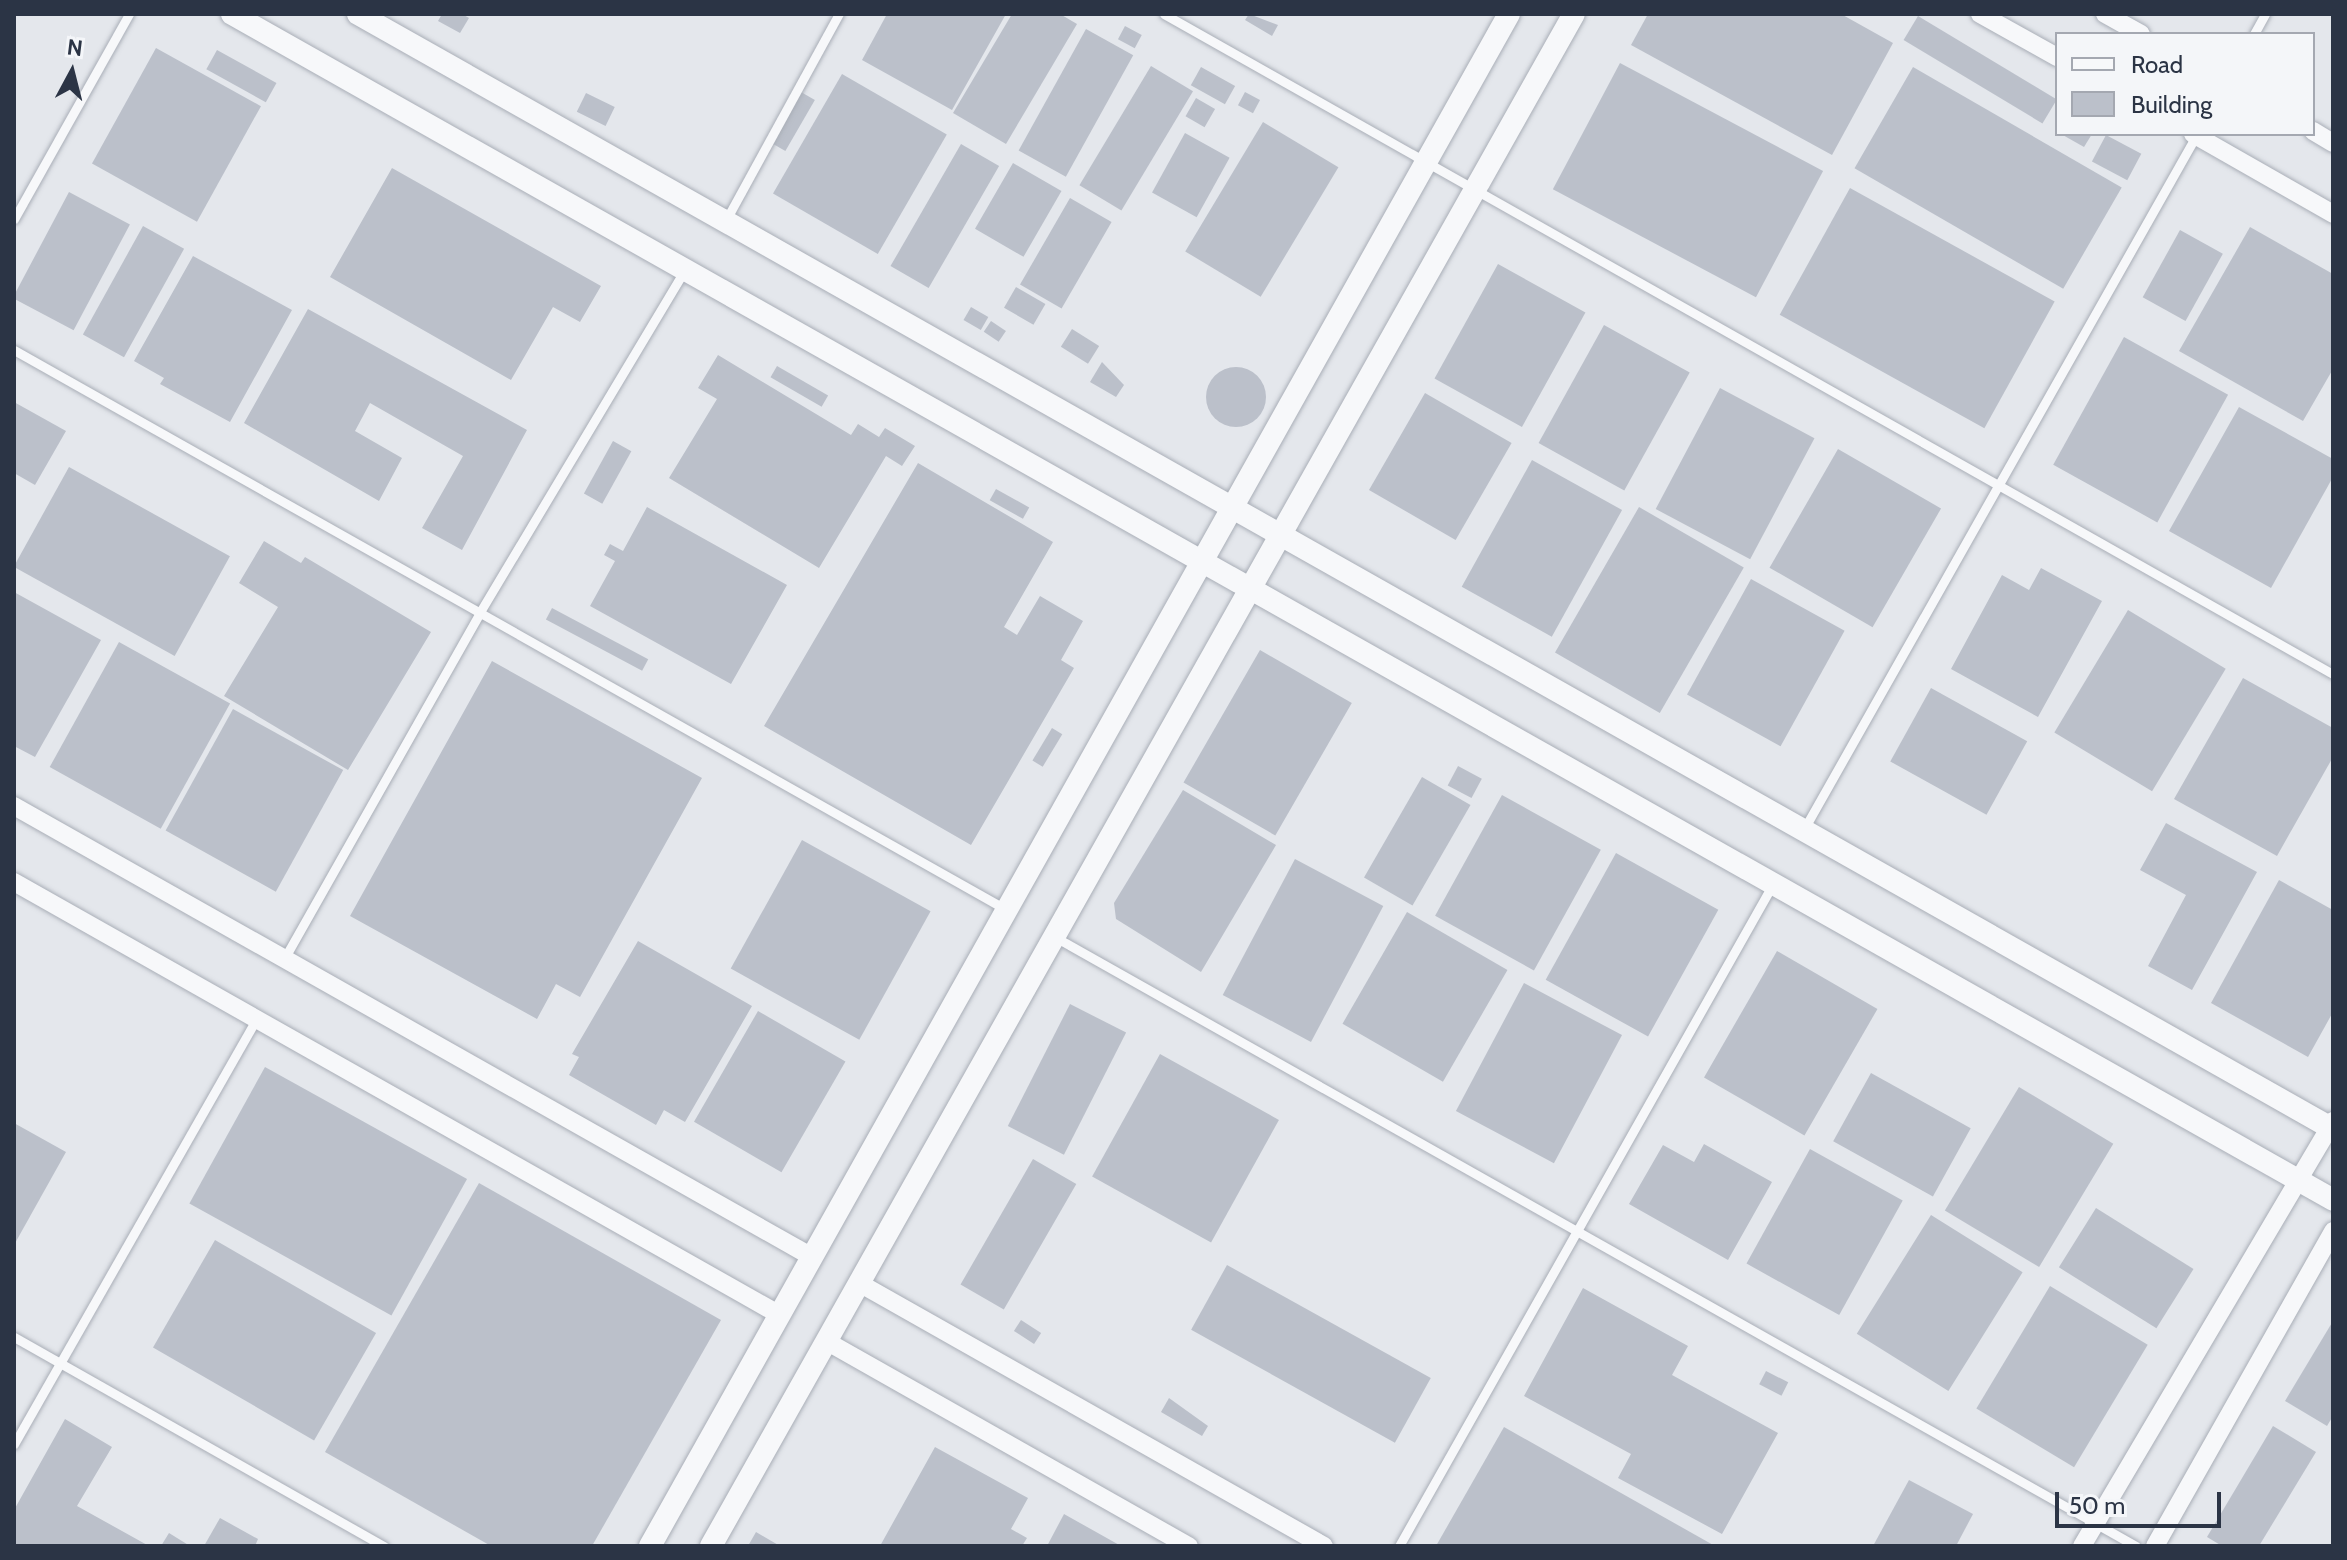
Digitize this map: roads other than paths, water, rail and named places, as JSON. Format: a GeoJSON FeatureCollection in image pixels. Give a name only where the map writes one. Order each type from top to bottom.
{"type":"FeatureCollection","features":[{"type":"Feature","properties":{"kind":"street"},"geometry":{"type":"LineString","coordinates":[[232,14],[2333,1200]]}},
{"type":"Feature","properties":{"kind":"street"},"geometry":{"type":"LineString","coordinates":[[358,14],[2332,1125],[2082,1546]]}},
{"type":"Feature","properties":{"kind":"street"},"geometry":{"type":"LineString","coordinates":[[650,1546],[1509,14]]}},
{"type":"Feature","properties":{"kind":"street"},"geometry":{"type":"LineString","coordinates":[[711,1546],[1574,14]]}},
{"type":"Feature","properties":{"kind":"street"},"geometry":{"type":"LineString","coordinates":[[1980,14],[2055,56]]}},
{"type":"Feature","properties":{"kind":"street"},"geometry":{"type":"LineString","coordinates":[[2105,14],[2137,32]]}},
{"type":"Feature","properties":{"kind":"street"},"geometry":{"type":"LineString","coordinates":[[2315,132],[2333,143]]}},
{"type":"Feature","properties":{"kind":"street"},"geometry":{"type":"LineString","coordinates":[[2197,136],[2333,214]]}},
{"type":"Feature","properties":{"kind":"street"},"geometry":{"type":"LineString","coordinates":[[14,806],[812,1257]]}},
{"type":"Feature","properties":{"kind":"street"},"geometry":{"type":"LineString","coordinates":[[14,882],[780,1315]]}},
{"type":"Feature","properties":{"kind":"street"},"geometry":{"type":"LineString","coordinates":[[2155,1546],[2333,1231]]}},
{"type":"Feature","properties":{"kind":"street"},"geometry":{"type":"LineString","coordinates":[[859,1283],[1324,1546]]}},
{"type":"Feature","properties":{"kind":"street"},"geometry":{"type":"LineString","coordinates":[[826,1341],[1189,1546]]}},
{"type":"Feature","properties":{"kind":"lane"},"geometry":{"type":"LineString","coordinates":[[14,219],[129,14]]}},
{"type":"Feature","properties":{"kind":"lane"},"geometry":{"type":"LineString","coordinates":[[726,220],[839,14]]}},
{"type":"Feature","properties":{"kind":"lane"},"geometry":{"type":"LineString","coordinates":[[1164,14],[2333,674]]}},
{"type":"Feature","properties":{"kind":"lane"},"geometry":{"type":"LineString","coordinates":[[2255,32],[2265,14]]}},
{"type":"Feature","properties":{"kind":"lane"},"geometry":{"type":"LineString","coordinates":[[1804,829],[2194,136]]}},
{"type":"Feature","properties":{"kind":"lane"},"geometry":{"type":"LineString","coordinates":[[284,959],[480,612],[685,270]]}},
{"type":"Feature","properties":{"kind":"lane"},"geometry":{"type":"LineString","coordinates":[[14,350],[1007,910]]}},
{"type":"Feature","properties":{"kind":"lane"},"geometry":{"type":"LineString","coordinates":[[1399,1546],[1773,884]]}},
{"type":"Feature","properties":{"kind":"lane"},"geometry":{"type":"LineString","coordinates":[[1054,936],[2136,1546]]}},
{"type":"Feature","properties":{"kind":"lane"},"geometry":{"type":"LineString","coordinates":[[14,1444],[256,1019]]}},
{"type":"Feature","properties":{"kind":"lane"},"geometry":{"type":"LineString","coordinates":[[14,1337],[384,1546]]}}]}
